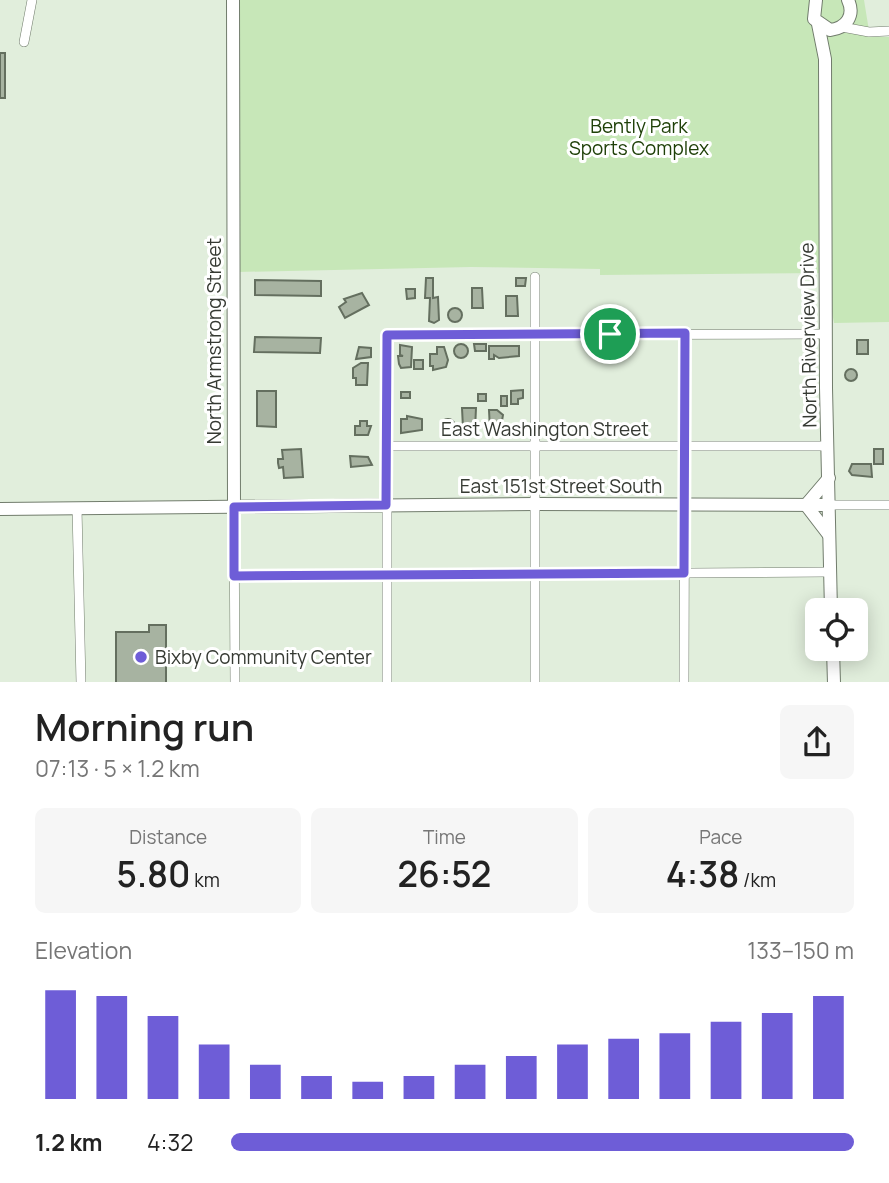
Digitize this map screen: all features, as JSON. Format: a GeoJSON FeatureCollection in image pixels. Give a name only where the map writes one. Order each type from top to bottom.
{"type":"FeatureCollection","features":[{"type":"Feature","properties":{"kind":"street"},"geometry":{"type":"LineString","coordinates":[[24,42],[32,0]]}},
{"type":"Feature","properties":{"kind":"street","name":"North Armstrong Street"},"geometry":{"type":"LineString","coordinates":[[233,0],[235,682]]}},
{"type":"Feature","properties":{"kind":"street","name":"North Riverview Drive"},"geometry":{"type":"LineString","coordinates":[[813,2],[812,12],[818,24],[825,59],[831,598]]}},
{"type":"Feature","properties":{"kind":"street"},"geometry":{"type":"LineString","coordinates":[[851,5],[862,25],[884,31]]}},
{"type":"Feature","properties":{"kind":"street","name":"North Riverview Drive"},"geometry":{"type":"LineString","coordinates":[[825,59],[851,5]]}},
{"type":"Feature","properties":{"kind":"street"},"geometry":{"type":"LineString","coordinates":[[818,24],[884,31]]}},
{"type":"Feature","properties":{"kind":"street"},"geometry":{"type":"LineString","coordinates":[[535,277],[535,682]]}},
{"type":"Feature","properties":{"kind":"street"},"geometry":{"type":"LineString","coordinates":[[684,682],[685,333]]}},
{"type":"Feature","properties":{"kind":"street"},"geometry":{"type":"LineString","coordinates":[[387,682],[387,335],[826,334]]}},
{"type":"Feature","properties":{"kind":"street","name":"East Washington Street"},"geometry":{"type":"LineString","coordinates":[[387,446],[828,446]]}},
{"type":"Feature","properties":{"kind":"street"},"geometry":{"type":"LineString","coordinates":[[829,478],[806,505],[830,535]]}},
{"type":"Feature","properties":{"kind":"street","name":"East 151st Street South"},"geometry":{"type":"LineString","coordinates":[[0,509],[535,504],[889,505]]}},
{"type":"Feature","properties":{"kind":"street"},"geometry":{"type":"LineString","coordinates":[[77,508],[81,682]]}},
{"type":"Feature","properties":{"kind":"street"},"geometry":{"type":"LineString","coordinates":[[234,576],[830,572]]}},
{"type":"Feature","properties":{"kind":"street"},"geometry":{"type":"LineString","coordinates":[[833,661],[834,682]]}},
{"type":"Feature","properties":{"kind":"green space","name":"Bently Park Sports Complex"},"geometry":{"type":"Polygon","coordinates":[[[233,0],[864,0],[870,37],[889,37],[889,322],[834,323],[825,273],[600,275],[600,269],[471,267],[238,272],[233,0]]]}},
{"type":"Feature","properties":{"kind":"building"},"geometry":{"type":"Polygon","coordinates":[[[0,53],[5,53],[5,98],[0,98],[0,53]]]}},
{"type":"Feature","properties":{"kind":"building"},"geometry":{"type":"Polygon","coordinates":[[[426,278],[433,278],[433,298],[438,297],[439,320],[434,323],[429,321],[430,298],[425,298],[426,278]]]}},
{"type":"Feature","properties":{"kind":"building"},"geometry":{"type":"Polygon","coordinates":[[[516,278],[526,278],[525,286],[516,286],[516,278]]]}},
{"type":"Feature","properties":{"kind":"building"},"geometry":{"type":"Polygon","coordinates":[[[255,280],[321,281],[321,296],[255,295],[255,280]]]}},
{"type":"Feature","properties":{"kind":"building"},"geometry":{"type":"Polygon","coordinates":[[[472,288],[482,288],[483,308],[472,308],[472,288]]]}},
{"type":"Feature","properties":{"kind":"building"},"geometry":{"type":"Polygon","coordinates":[[[406,289],[415,289],[415,298],[407,299],[406,289]]]}},
{"type":"Feature","properties":{"kind":"building"},"geometry":{"type":"Polygon","coordinates":[[[362,293],[369,305],[345,318],[339,307],[346,302],[344,299],[362,293]]]}},
{"type":"Feature","properties":{"kind":"building"},"geometry":{"type":"Polygon","coordinates":[[[506,296],[517,296],[518,316],[506,316],[506,296]]]}},
{"type":"Feature","properties":{"kind":"building"},"geometry":{"type":"Polygon","coordinates":[[[455,308],[460,310],[460,320],[455,322],[450,320],[448,315],[450,310],[455,308]]]}},
{"type":"Feature","properties":{"kind":"building"},"geometry":{"type":"Polygon","coordinates":[[[255,337],[321,338],[320,353],[254,352],[255,337]]]}},
{"type":"Feature","properties":{"kind":"building"},"geometry":{"type":"Polygon","coordinates":[[[857,340],[868,340],[868,354],[857,354],[857,340]]]}},
{"type":"Feature","properties":{"kind":"building"},"geometry":{"type":"Polygon","coordinates":[[[461,344],[466,346],[466,356],[461,358],[456,356],[454,351],[456,346],[461,344]]]}},
{"type":"Feature","properties":{"kind":"building"},"geometry":{"type":"Polygon","coordinates":[[[474,344],[486,344],[486,351],[475,351],[474,344]]]}},
{"type":"Feature","properties":{"kind":"building"},"geometry":{"type":"Polygon","coordinates":[[[400,345],[412,347],[411,367],[401,368],[399,364],[398,356],[403,356],[400,355],[400,345]]]}},
{"type":"Feature","properties":{"kind":"building"},"geometry":{"type":"Polygon","coordinates":[[[489,346],[519,346],[519,356],[499,358],[494,355],[494,359],[489,359],[489,346]]]}},
{"type":"Feature","properties":{"kind":"building"},"geometry":{"type":"Polygon","coordinates":[[[359,347],[371,348],[371,357],[356,359],[359,347]]]}},
{"type":"Feature","properties":{"kind":"building"},"geometry":{"type":"Polygon","coordinates":[[[437,347],[444,347],[448,360],[446,367],[433,370],[433,366],[430,366],[430,354],[437,354],[437,347]]]}},
{"type":"Feature","properties":{"kind":"building"},"geometry":{"type":"Polygon","coordinates":[[[414,360],[423,360],[423,369],[414,369],[414,360]]]}},
{"type":"Feature","properties":{"kind":"building"},"geometry":{"type":"Polygon","coordinates":[[[361,363],[368,363],[367,385],[356,385],[356,378],[353,378],[353,368],[361,363]]]}},
{"type":"Feature","properties":{"kind":"building"},"geometry":{"type":"Polygon","coordinates":[[[851,369],[857,375],[851,381],[845,375],[851,369]]]}},
{"type":"Feature","properties":{"kind":"building"},"geometry":{"type":"Polygon","coordinates":[[[523,390],[523,398],[518,399],[518,404],[511,404],[511,391],[523,390]]]}},
{"type":"Feature","properties":{"kind":"building"},"geometry":{"type":"Polygon","coordinates":[[[257,391],[276,391],[276,427],[257,426],[257,391]]]}},
{"type":"Feature","properties":{"kind":"building"},"geometry":{"type":"Polygon","coordinates":[[[401,392],[410,392],[410,398],[401,398],[401,392]]]}},
{"type":"Feature","properties":{"kind":"building"},"geometry":{"type":"Polygon","coordinates":[[[478,394],[486,394],[486,401],[478,401],[478,394]]]}},
{"type":"Feature","properties":{"kind":"building"},"geometry":{"type":"Polygon","coordinates":[[[501,396],[507,396],[507,406],[501,406],[501,396]]]}},
{"type":"Feature","properties":{"kind":"building"},"geometry":{"type":"Polygon","coordinates":[[[462,408],[476,408],[475,430],[463,428],[462,408]]]}},
{"type":"Feature","properties":{"kind":"building"},"geometry":{"type":"Polygon","coordinates":[[[489,410],[497,410],[503,415],[501,427],[496,430],[490,430],[489,410]]]}},
{"type":"Feature","properties":{"kind":"building"},"geometry":{"type":"Polygon","coordinates":[[[407,416],[422,419],[422,430],[401,433],[401,419],[407,419],[407,416]]]}},
{"type":"Feature","properties":{"kind":"building"},"geometry":{"type":"Polygon","coordinates":[[[448,419],[453,421],[453,431],[448,433],[443,431],[441,426],[443,421],[448,419]]]}},
{"type":"Feature","properties":{"kind":"building"},"geometry":{"type":"Polygon","coordinates":[[[360,421],[367,421],[367,426],[371,426],[368,435],[355,435],[355,426],[360,426],[360,421]]]}},
{"type":"Feature","properties":{"kind":"building"},"geometry":{"type":"Polygon","coordinates":[[[301,449],[303,477],[284,478],[283,467],[279,468],[278,463],[278,459],[283,459],[282,450],[301,449]]]}},
{"type":"Feature","properties":{"kind":"building"},"geometry":{"type":"Polygon","coordinates":[[[874,449],[883,449],[883,464],[874,464],[874,449]]]}},
{"type":"Feature","properties":{"kind":"building"},"geometry":{"type":"Polygon","coordinates":[[[350,456],[368,457],[372,465],[351,467],[350,456]]]}},
{"type":"Feature","properties":{"kind":"building"},"geometry":{"type":"Polygon","coordinates":[[[852,464],[871,464],[872,477],[852,475],[849,471],[852,464]]]}},
{"type":"Feature","properties":{"kind":"building","name":"Bixby Community Center"},"geometry":{"type":"Polygon","coordinates":[[[149,625],[166,625],[166,682],[116,682],[116,632],[149,632],[149,625]]]}},
{"type":"Feature","properties":{"kind":"place","name":"Bixby Community Center"},"geometry":{"type":"Point","coordinates":[141,657]}},
{"type":"Feature","properties":{"kind":"route"},"geometry":{"type":"LineString","coordinates":[[685,333],[684,573],[234,576],[234,507],[386,505],[387,335],[610,334],[685,333]]}}]}
